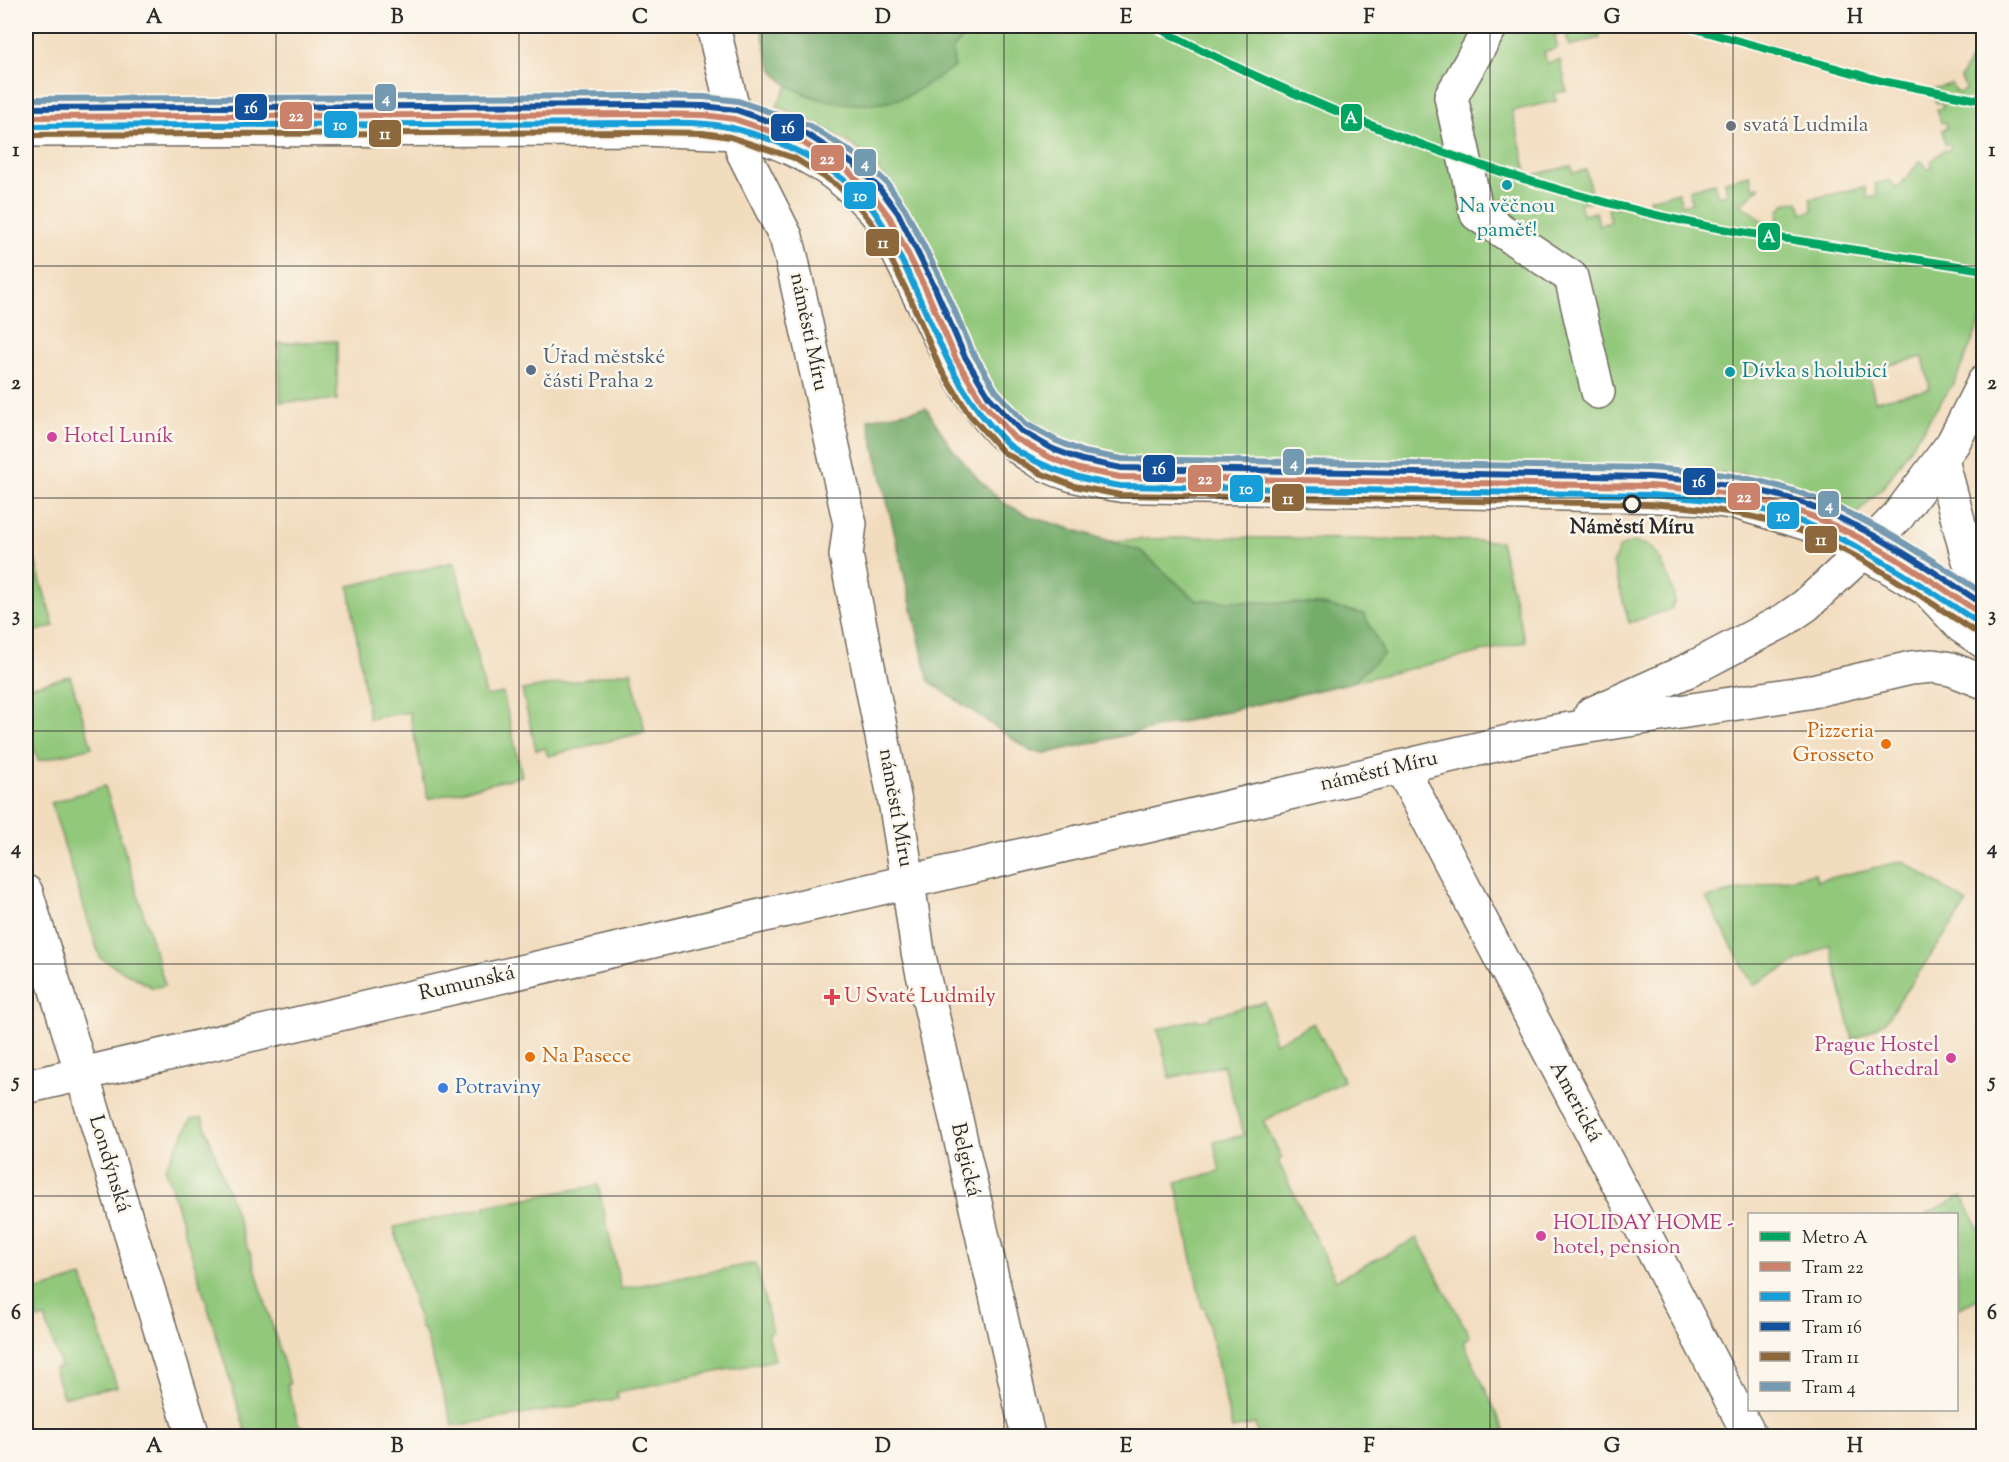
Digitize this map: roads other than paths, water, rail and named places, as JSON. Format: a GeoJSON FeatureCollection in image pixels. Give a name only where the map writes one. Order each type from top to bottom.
{"type":"FeatureCollection","features":[{"type":"Feature","properties":{"kind":"street","name":"náměstí Míru"},"geometry":{"type":"LineString","coordinates":[[713,26],[743,152],[786,237],[791,256],[850,524],[846,555],[896,807],[908,882],[1551,732],[1808,692],[1911,668],[1933,666],[1951,669],[1983,682]]}},
{"type":"Feature","properties":{"kind":"street"},"geometry":{"type":"LineString","coordinates":[[1491,26],[1450,97],[1477,214],[1571,277],[1598,392]]}},
{"type":"Feature","properties":{"kind":"street"},"geometry":{"type":"LineString","coordinates":[[26,130],[642,129],[738,133]]}},
{"type":"Feature","properties":{"kind":"street","name":"náměstí Míru"},"geometry":{"type":"LineString","coordinates":[[1551,732],[1691,669],[1783,621],[1806,605],[1898,516],[1947,451],[1983,382]]}},
{"type":"Feature","properties":{"kind":"street"},"geometry":{"type":"LineString","coordinates":[[1983,430],[1947,451],[1967,554],[1971,566],[1983,584]]}},
{"type":"Feature","properties":{"kind":"street","name":"Americká"},"geometry":{"type":"LineString","coordinates":[[1401,767],[1750,1437]]}},
{"type":"Feature","properties":{"kind":"street","name":"Rumunská"},"geometry":{"type":"LineString","coordinates":[[26,1087],[908,882]]}},
{"type":"Feature","properties":{"kind":"street","name":"Belgická"},"geometry":{"type":"LineString","coordinates":[[908,882],[918,952],[1028,1437]]}},
{"type":"Feature","properties":{"kind":"street","name":"Londýnská"},"geometry":{"type":"LineString","coordinates":[[26,892],[192,1437]]}},
{"type":"Feature","properties":{"kind":"lane"},"geometry":{"type":"LineString","coordinates":[[738,133],[798,155],[838,182],[864,205],[879,223],[950,370],[975,408],[998,435],[1024,457],[1052,473],[1084,483],[1122,490],[1698,502],[1736,507],[1806,528],[1860,555],[1924,593],[1959,630],[1983,647]]}},
{"type":"Feature","properties":{"kind":"metro line","name":"A"},"geometry":{"type":"LineString","coordinates":[[1154,26],[1220,59],[1355,119],[1423,145],[1563,191],[1706,226],[1984,270]]}},
{"type":"Feature","properties":{"kind":"metro line","name":"A"},"geometry":{"type":"LineString","coordinates":[[1685,26],[1882,81],[1984,101]]}},
{"type":"Feature","properties":{"kind":"tram line","name":"4"},"geometry":{"type":"LineString","coordinates":[[26,99],[642,96],[704,97],[738,101],[810,126],[859,157],[887,183],[905,209],[943,284],[972,351],[996,391],[1026,424],[1057,441],[1084,452],[1122,459],[1649,468],[1732,476],[1781,487],[1861,519],[1984,594]]}},
{"type":"Feature","properties":{"kind":"tram line","name":"16"},"geometry":{"type":"LineString","coordinates":[[26,108],[642,105],[704,106],[736,110],[806,134],[854,164],[880,189],[898,213],[935,288],[964,355],[989,397],[1021,431],[1053,449],[1082,460],[1121,468],[1649,477],[1729,485],[1761,491],[1805,504],[1858,527],[1935,572],[1984,605]]}},
{"type":"Feature","properties":{"kind":"tram line","name":"22"},"geometry":{"type":"LineString","coordinates":[[26,117],[642,114],[704,115],[734,119],[802,142],[848,171],[873,195],[890,218],[927,292],[956,359],[982,402],[1015,438],[1049,457],[1079,469],[1120,477],[1649,486],[1728,494],[1775,504],[1831,524],[1884,551],[1984,616]]}},
{"type":"Feature","properties":{"kind":"tram line","name":"10"},"geometry":{"type":"LineString","coordinates":[[26,126],[676,123],[710,124],[732,128],[787,146],[822,164],[838,175],[866,201],[878,216],[905,267],[953,370],[977,408],[1010,446],[1049,467],[1077,477],[1120,486],[1649,495],[1728,503],[1760,509],[1803,522],[1856,546],[1979,623]]}},
{"type":"Feature","properties":{"kind":"tram line","name":"11"},"geometry":{"type":"LineString","coordinates":[[26,135],[642,132],[703,133],[730,137],[794,158],[837,185],[859,207],[875,227],[911,300],[939,366],[969,414],[1003,452],[1040,473],[1074,486],[1120,495],[1648,504],[1740,514],[1770,521],[1825,541],[1901,583],[1974,631]]}},
{"type":"Feature","properties":{"kind":"place","name":"svatá Ludmila"},"geometry":{"type":"Point","coordinates":[1731,126]}},
{"type":"Feature","properties":{"kind":"place","name":"Na věčnou paměť!"},"geometry":{"type":"Point","coordinates":[1507,185]}},
{"type":"Feature","properties":{"kind":"place","name":"Úřad městské části Praha 2"},"geometry":{"type":"Point","coordinates":[531,370]}},
{"type":"Feature","properties":{"kind":"place","name":"Dívka s holubicí"},"geometry":{"type":"Point","coordinates":[1730,372]}},
{"type":"Feature","properties":{"kind":"place","name":"Hotel Luník"},"geometry":{"type":"Point","coordinates":[52,437]}},
{"type":"Feature","properties":{"kind":"place","name":"Náměstí Míru"},"geometry":{"type":"Point","coordinates":[1632,504]}},
{"type":"Feature","properties":{"kind":"place","name":"Pizzeria Grosseto"},"geometry":{"type":"Point","coordinates":[1886,744]}},
{"type":"Feature","properties":{"kind":"place","name":"U Svaté Ludmily"},"geometry":{"type":"Point","coordinates":[832,997]}},
{"type":"Feature","properties":{"kind":"place","name":"Na Pasece"},"geometry":{"type":"Point","coordinates":[530,1057]}},
{"type":"Feature","properties":{"kind":"place","name":"Prague Hostel Cathedral"},"geometry":{"type":"Point","coordinates":[1951,1058]}},
{"type":"Feature","properties":{"kind":"place","name":"Potraviny"},"geometry":{"type":"Point","coordinates":[443,1088]}},
{"type":"Feature","properties":{"kind":"place","name":"HOLIDAY HOME - hotel, pension"},"geometry":{"type":"Point","coordinates":[1541,1236]}}]}
